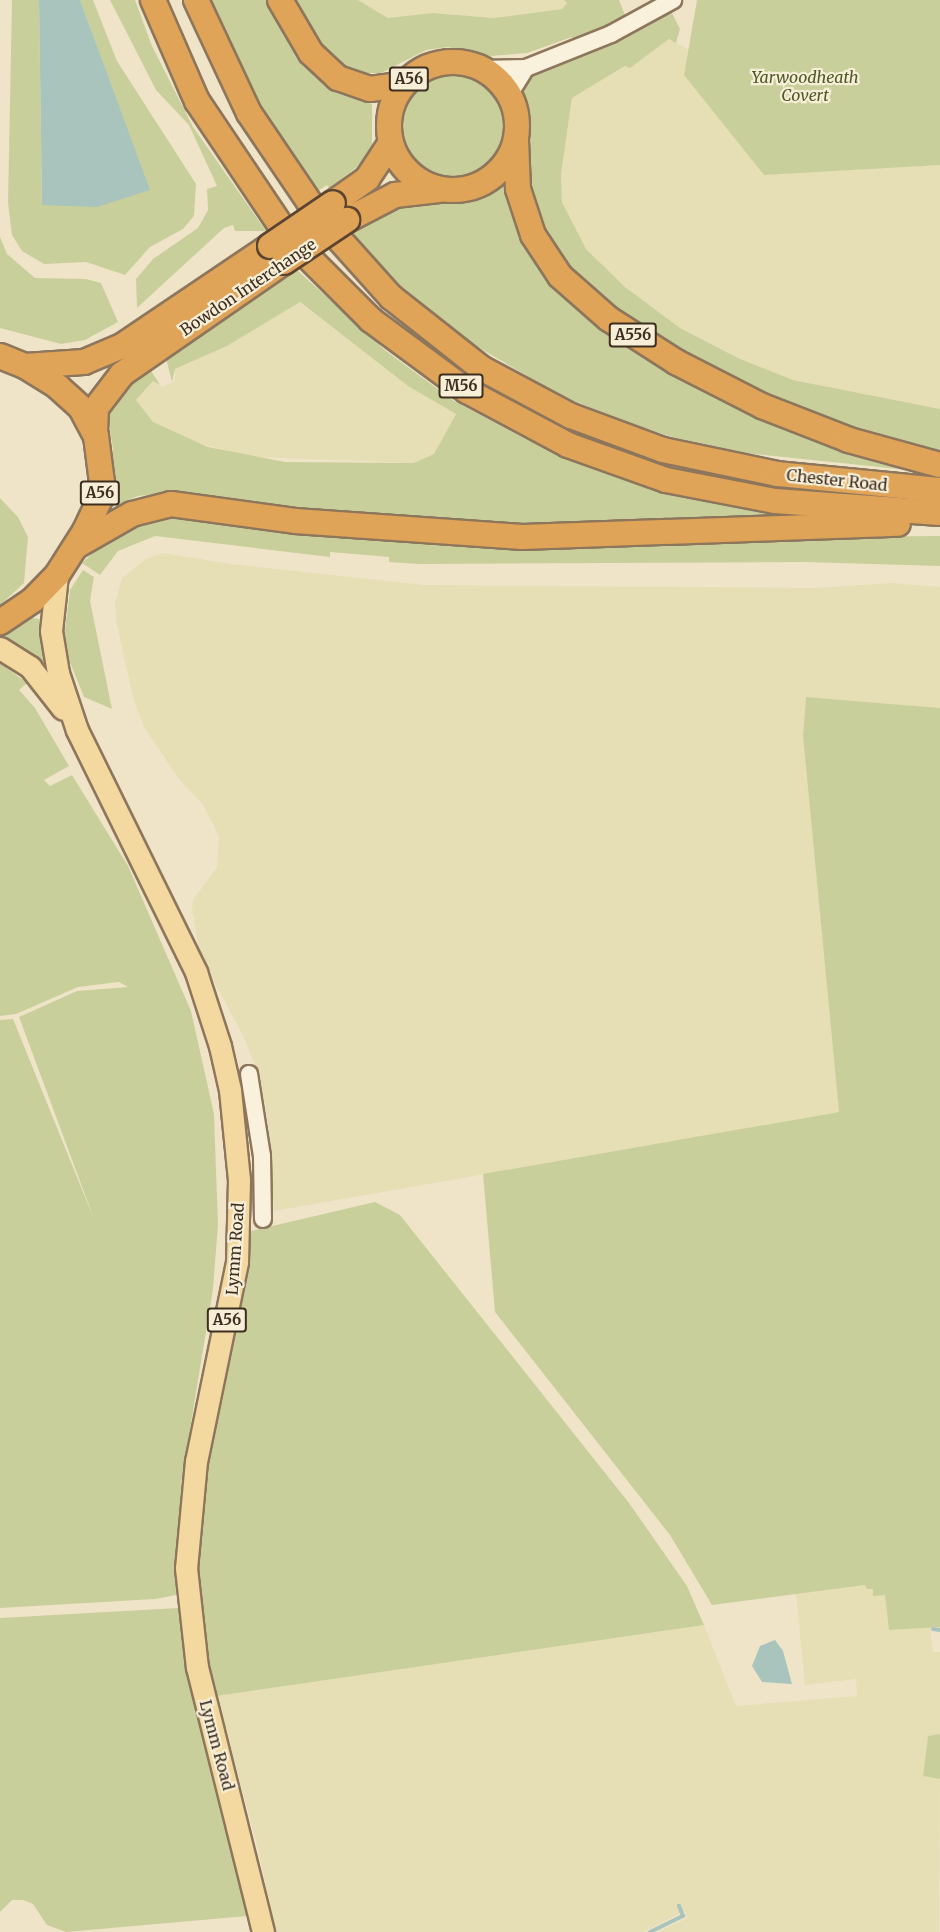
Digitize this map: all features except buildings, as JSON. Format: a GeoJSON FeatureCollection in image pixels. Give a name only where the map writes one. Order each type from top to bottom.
{"type":"FeatureCollection","features":[{"type":"Feature","properties":{"kind":"highway","name":"M56"},"geometry":{"type":"LineString","coordinates":[[153,0],[197,101],[289,238],[371,320],[467,391],[568,445],[666,480],[775,501],[940,513]]}},
{"type":"Feature","properties":{"kind":"highway","name":"Chester Road"},"geometry":{"type":"LineString","coordinates":[[195,0],[240,96],[296,185],[352,257],[399,304],[481,368],[571,416],[663,450],[735,467],[822,480],[940,490]]}},
{"type":"Feature","properties":{"kind":"highway"},"geometry":{"type":"LineString","coordinates":[[280,0],[310,52],[338,78],[370,89],[404,84]]}},
{"type":"Feature","properties":{"kind":"highway","name":"A56"},"geometry":{"type":"LineString","coordinates":[[390,144],[391,108],[404,84],[435,64],[453,61],[482,69],[502,84],[518,121],[516,141],[497,174],[482,185],[445,191]]}},
{"type":"Feature","properties":{"kind":"highway","name":"A556"},"geometry":{"type":"LineString","coordinates":[[516,141],[518,189],[532,235],[560,276],[609,319],[676,362],[762,406],[861,444],[940,465]]}},
{"type":"Feature","properties":{"kind":"highway"},"geometry":{"type":"LineString","coordinates":[[390,144],[412,176],[445,191]]}},
{"type":"Feature","properties":{"kind":"highway","name":"Bowdon Interchange"},"geometry":{"type":"LineString","coordinates":[[96,436],[96,408],[122,374],[277,254],[340,211],[367,179],[390,144]]}},
{"type":"Feature","properties":{"kind":"highway","name":"Bowdon Interchange"},"geometry":{"type":"LineString","coordinates":[[340,211],[395,195],[445,191]]}},
{"type":"Feature","properties":{"kind":"highway","name":"Bowdon Interchange"},"geometry":{"type":"LineString","coordinates":[[26,366],[78,364],[122,346],[277,254]]}},
{"type":"Feature","properties":{"kind":"highway","name":"A56"},"geometry":{"type":"LineString","coordinates":[[0,356],[26,366],[72,398],[89,419],[96,436],[102,464],[99,501],[76,546],[57,575],[33,600],[0,622]]}},
{"type":"Feature","properties":{"kind":"highway"},"geometry":{"type":"LineString","coordinates":[[76,546],[132,514],[171,504],[329,524],[522,537],[903,524],[940,513]]}},
{"type":"Feature","properties":{"kind":"main road","name":"Lymm Road"},"geometry":{"type":"LineString","coordinates":[[57,575],[51,631],[53,654],[77,730]]}},
{"type":"Feature","properties":{"kind":"main road","name":"Lymm Road"},"geometry":{"type":"LineString","coordinates":[[0,648],[41,678],[77,730],[180,934],[209,1009],[230,1090],[239,1180],[237,1262],[196,1461],[186,1568],[197,1667],[263,1932]]}},
{"type":"Feature","properties":{"kind":"street"},"geometry":{"type":"LineString","coordinates":[[482,69],[526,68],[611,34],[673,0]]}},
{"type":"Feature","properties":{"kind":"street"},"geometry":{"type":"LineString","coordinates":[[509,96],[526,68]]}},
{"type":"Feature","properties":{"kind":"street"},"geometry":{"type":"LineString","coordinates":[[249,1074],[262,1156],[263,1219]]}},
{"type":"Feature","properties":{"kind":"shaded area"},"geometry":{"type":"Polygon","coordinates":[[[358,0],[564,0],[567,3],[562,9],[494,18],[433,13],[388,18],[358,0]]]}},
{"type":"Feature","properties":{"kind":"shaded area"},"geometry":{"type":"Polygon","coordinates":[[[669,39],[688,49],[685,75],[765,174],[940,165],[940,409],[793,380],[738,358],[680,328],[625,287],[586,249],[562,202],[561,174],[572,98],[626,66],[631,67],[669,39]]]}},
{"type":"Feature","properties":{"kind":"shaded area"},"geometry":{"type":"Polygon","coordinates":[[[299,302],[408,386],[456,414],[434,454],[414,463],[251,457],[191,441],[153,422],[136,400],[153,381],[163,387],[175,381],[175,369],[227,346],[299,302]]]}},
{"type":"Feature","properties":{"kind":"shaded area"},"geometry":{"type":"Polygon","coordinates":[[[163,553],[230,564],[424,585],[814,588],[892,583],[940,587],[940,708],[806,697],[803,736],[839,1112],[274,1211],[268,1122],[258,1073],[243,1035],[200,956],[192,908],[193,900],[217,867],[219,836],[202,803],[179,779],[144,727],[133,697],[117,625],[115,603],[122,578],[146,559],[163,553]]]}},
{"type":"Feature","properties":{"kind":"shaded area"},"geometry":{"type":"Polygon","coordinates":[[[866,1585],[885,1594],[890,1630],[930,1627],[933,1652],[940,1652],[940,1734],[928,1736],[923,1776],[940,1779],[939,1932],[658,1932],[687,1918],[685,1911],[643,1932],[275,1932],[258,1848],[216,1696],[704,1625],[736,1706],[857,1696],[856,1679],[805,1685],[796,1594],[866,1585]]]}},
{"type":"Feature","properties":{"kind":"green space"},"geometry":{"type":"Polygon","coordinates":[[[12,0],[39,0],[42,205],[149,190],[80,0],[93,0],[117,61],[196,184],[194,216],[183,229],[150,247],[125,275],[86,262],[44,264],[22,251],[12,235],[8,203],[12,0]]]}},
{"type":"Feature","properties":{"kind":"green space"},"geometry":{"type":"Polygon","coordinates":[[[110,0],[135,0],[152,46],[193,127],[266,231],[235,231],[233,225],[224,228],[137,308],[136,279],[153,259],[198,228],[208,210],[207,189],[217,186],[189,125],[156,90],[110,0]]]}},
{"type":"Feature","properties":{"kind":"green space"},"geometry":{"type":"Polygon","coordinates":[[[208,0],[266,0],[309,69],[340,91],[372,104],[372,144],[361,164],[329,188],[327,185],[316,192],[248,84],[208,0]]]}},
{"type":"Feature","properties":{"kind":"green space"},"geometry":{"type":"Polygon","coordinates":[[[292,0],[358,0],[388,18],[433,13],[494,18],[562,9],[567,3],[564,0],[619,0],[626,18],[625,22],[574,42],[572,37],[527,53],[490,56],[448,47],[426,50],[381,73],[362,73],[361,78],[339,65],[312,36],[292,0]]]}},
{"type":"Feature","properties":{"kind":"green space","name":"Yarwoodheath Covert"},"geometry":{"type":"Polygon","coordinates":[[[697,0],[940,0],[940,165],[764,175],[684,75],[697,0]]]}},
{"type":"Feature","properties":{"kind":"green space"},"geometry":{"type":"Polygon","coordinates":[[[670,9],[680,29],[676,43],[669,39],[630,68],[625,66],[572,98],[561,174],[562,202],[586,249],[625,287],[680,328],[738,358],[793,380],[940,409],[940,455],[885,442],[762,395],[699,364],[592,295],[561,263],[536,218],[522,151],[523,86],[540,71],[670,9]]]}},
{"type":"Feature","properties":{"kind":"green space"},"geometry":{"type":"Polygon","coordinates":[[[449,70],[470,74],[487,86],[499,103],[503,124],[499,145],[487,162],[470,174],[449,178],[428,174],[411,162],[399,145],[395,124],[399,103],[411,86],[428,74],[449,70]]]}},
{"type":"Feature","properties":{"kind":"green space"},"geometry":{"type":"Polygon","coordinates":[[[503,176],[519,239],[545,279],[571,304],[602,327],[919,468],[918,471],[746,453],[672,437],[611,417],[558,394],[471,343],[401,286],[352,235],[381,210],[478,192],[503,176]]]}},
{"type":"Feature","properties":{"kind":"green space"},"geometry":{"type":"Polygon","coordinates":[[[0,237],[7,254],[35,278],[86,279],[101,283],[118,322],[85,340],[61,344],[0,328],[0,237]]]}},
{"type":"Feature","properties":{"kind":"green space"},"geometry":{"type":"Polygon","coordinates":[[[297,270],[386,351],[454,401],[529,441],[652,490],[776,516],[754,516],[740,522],[559,528],[363,517],[177,491],[138,496],[107,509],[113,449],[107,412],[115,397],[144,369],[150,369],[160,385],[153,381],[136,400],[153,422],[208,447],[285,462],[414,463],[434,454],[456,414],[408,386],[300,302],[227,346],[175,369],[172,382],[165,354],[297,270]]]}},
{"type":"Feature","properties":{"kind":"green space"},"geometry":{"type":"Polygon","coordinates":[[[0,498],[18,517],[28,537],[24,583],[0,605],[0,498]]]}},
{"type":"Feature","properties":{"kind":"green space"},"geometry":{"type":"Polygon","coordinates":[[[162,515],[203,517],[289,533],[402,540],[940,536],[940,566],[805,562],[418,564],[389,562],[389,557],[330,552],[330,557],[155,536],[118,551],[100,575],[82,563],[114,533],[162,515]]]}},
{"type":"Feature","properties":{"kind":"green space"},"geometry":{"type":"Polygon","coordinates":[[[83,570],[94,577],[90,601],[112,709],[84,697],[63,645],[70,590],[83,570]]]}},
{"type":"Feature","properties":{"kind":"green space"},"geometry":{"type":"Polygon","coordinates":[[[32,618],[40,619],[48,673],[0,641],[0,636],[32,618]]]}},
{"type":"Feature","properties":{"kind":"green space"},"geometry":{"type":"Polygon","coordinates":[[[0,663],[27,683],[19,690],[35,708],[69,766],[44,780],[50,786],[72,775],[128,866],[191,1011],[214,1114],[218,1225],[213,1289],[181,1484],[176,1595],[155,1599],[0,1608],[0,1020],[13,1019],[94,1219],[19,1017],[77,991],[128,987],[119,982],[78,987],[16,1014],[0,1016],[0,663]]]}},
{"type":"Feature","properties":{"kind":"green space"},"geometry":{"type":"Polygon","coordinates":[[[806,697],[940,708],[940,1627],[889,1630],[885,1595],[873,1596],[873,1589],[867,1589],[865,1585],[712,1605],[670,1535],[495,1312],[483,1174],[839,1112],[803,736],[806,697]]]}},
{"type":"Feature","properties":{"kind":"green space"},"geometry":{"type":"Polygon","coordinates":[[[375,1202],[400,1215],[629,1503],[687,1586],[704,1625],[216,1696],[199,1610],[196,1539],[202,1479],[233,1337],[247,1232],[375,1202]]]}},
{"type":"Feature","properties":{"kind":"green space"},"geometry":{"type":"Polygon","coordinates":[[[178,1608],[207,1756],[241,1863],[247,1916],[66,1932],[47,1925],[33,1904],[23,1900],[12,1900],[0,1912],[0,1618],[178,1608]]]}},
{"type":"Feature","properties":{"kind":"green space"},"geometry":{"type":"Polygon","coordinates":[[[940,1734],[940,1779],[923,1776],[928,1736],[940,1734]]]}},
{"type":"Feature","properties":{"kind":"water"},"geometry":{"type":"Polygon","coordinates":[[[39,0],[80,0],[150,190],[97,207],[42,205],[39,0]]]}},
{"type":"Feature","properties":{"kind":"water"},"geometry":{"type":"Polygon","coordinates":[[[775,1640],[783,1651],[792,1684],[762,1682],[752,1666],[760,1646],[775,1640]]]}},
{"type":"Feature","properties":{"kind":"waterway"},"geometry":{"type":"LineString","coordinates":[[933,1629],[940,1630]]}},
{"type":"Feature","properties":{"kind":"waterway"},"geometry":{"type":"LineString","coordinates":[[650,1932],[683,1916],[679,1906]]}}]}
